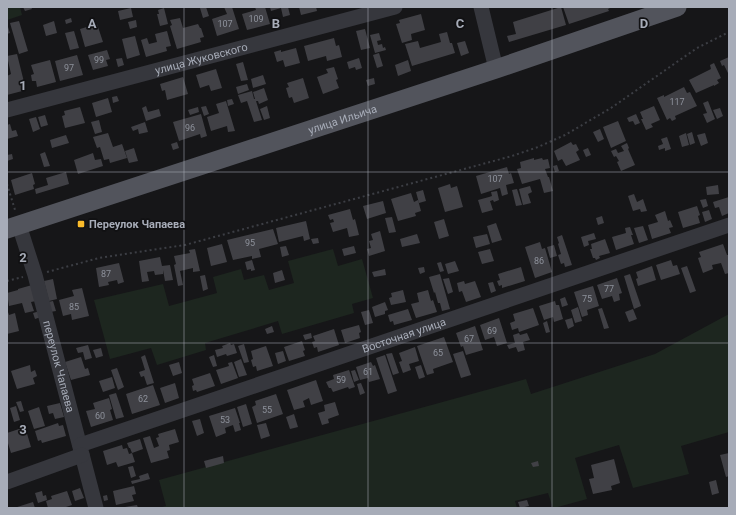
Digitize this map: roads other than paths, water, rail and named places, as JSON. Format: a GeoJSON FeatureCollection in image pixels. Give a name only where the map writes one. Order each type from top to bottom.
{"type":"FeatureCollection","features":[{"type":"Feature","properties":{"kind":"main road","name":"улица Ильича"},"geometry":{"type":"LineString","coordinates":[[13,227],[496,69],[677,7]]}},
{"type":"Feature","properties":{"kind":"street","name":"улица Жуковского"},"geometry":{"type":"LineString","coordinates":[[7,110],[396,7]]}},
{"type":"Feature","properties":{"kind":"street"},"geometry":{"type":"LineString","coordinates":[[481,7],[496,69]]}},
{"type":"Feature","properties":{"kind":"street","name":"Восточная улица"},"geometry":{"type":"LineString","coordinates":[[7,482],[81,450],[729,225]]}},
{"type":"Feature","properties":{"kind":"street","name":"переулок Чапаева"},"geometry":{"type":"LineString","coordinates":[[13,227],[35,275],[96,508]]}},
{"type":"Feature","properties":{"kind":"place","name":"Переулок Чапаева"},"geometry":{"type":"Point","coordinates":[81,224]}}]}
